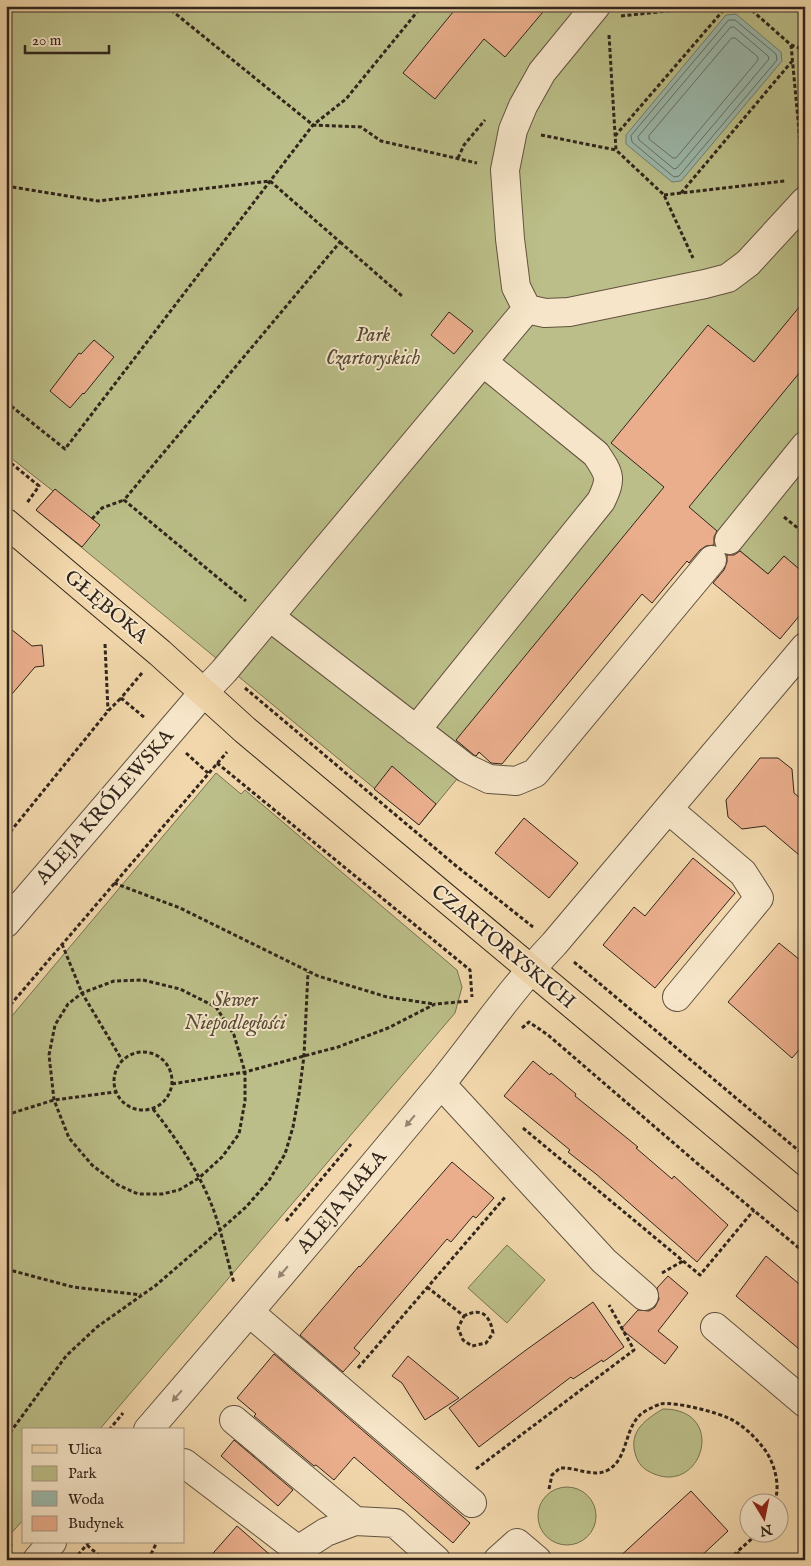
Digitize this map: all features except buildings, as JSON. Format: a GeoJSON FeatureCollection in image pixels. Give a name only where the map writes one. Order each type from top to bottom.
{"type":"FeatureCollection","features":[{"type":"Feature","properties":{"kind":"main road","name":"GŁĘBOKA"},"geometry":{"type":"LineString","coordinates":[[6,523],[160,652],[204,692]]}},
{"type":"Feature","properties":{"kind":"main road","name":"CZARTORYSKICH"},"geometry":{"type":"LineString","coordinates":[[204,692],[245,730],[805,1199]]}},
{"type":"Feature","properties":{"kind":"street"},"geometry":{"type":"LineString","coordinates":[[600,10],[542,72],[523,106],[513,130],[505,170],[510,239],[516,287],[527,309],[545,313],[569,312],[728,278],[748,263],[801,187]]}},
{"type":"Feature","properties":{"kind":"street","name":"ALEJA KRÓLEWSKA"},"geometry":{"type":"LineString","coordinates":[[6,923],[269,618],[527,309]]}},
{"type":"Feature","properties":{"kind":"street"},"geometry":{"type":"LineString","coordinates":[[416,730],[601,501],[609,485],[606,470],[596,454],[483,362]]}},
{"type":"Feature","properties":{"kind":"street"},"geometry":{"type":"LineString","coordinates":[[729,540],[804,450]]}},
{"type":"Feature","properties":{"kind":"street"},"geometry":{"type":"LineString","coordinates":[[269,618],[466,768],[490,779],[516,781],[535,773],[712,560]]}},
{"type":"Feature","properties":{"kind":"street","name":"ALEJA MAŁA"},"geometry":{"type":"LineString","coordinates":[[150,1428],[441,1084],[530,969],[554,944],[805,647]]}},
{"type":"Feature","properties":{"kind":"street"},"geometry":{"type":"LineString","coordinates":[[668,809],[743,873],[759,898],[677,997]]}},
{"type":"Feature","properties":{"kind":"street"},"geometry":{"type":"LineString","coordinates":[[441,1084],[604,1261],[644,1296]]}},
{"type":"Feature","properties":{"kind":"street"},"geometry":{"type":"LineString","coordinates":[[249,1312],[462,1495]]}},
{"type":"Feature","properties":{"kind":"street"},"geometry":{"type":"LineString","coordinates":[[715,1327],[805,1403]]}},
{"type":"Feature","properties":{"kind":"street"},"geometry":{"type":"LineString","coordinates":[[234,1420],[355,1521]]}},
{"type":"Feature","properties":{"kind":"street"},"geometry":{"type":"LineString","coordinates":[[185,1464],[300,1555],[326,1532],[355,1521],[395,1523],[436,1560]]}},
{"type":"Feature","properties":{"kind":"street"},"geometry":{"type":"LineString","coordinates":[[498,1560],[517,1543],[537,1560]]}},
{"type":"Feature","properties":{"kind":"street"},"geometry":{"type":"LineString","coordinates":[[37,1560],[50,1544]]}},
{"type":"Feature","properties":{"kind":"path"},"geometry":{"type":"LineString","coordinates":[[166,6],[314,124],[361,128],[381,141],[505,170]]}},
{"type":"Feature","properties":{"kind":"path"},"geometry":{"type":"LineString","coordinates":[[6,402],[65,449],[314,124],[346,99],[422,6]]}},
{"type":"Feature","properties":{"kind":"path"},"geometry":{"type":"LineString","coordinates":[[616,150],[600,10],[715,6]]}},
{"type":"Feature","properties":{"kind":"path"},"geometry":{"type":"LineString","coordinates":[[615,136],[727,6]]}},
{"type":"Feature","properties":{"kind":"path"},"geometry":{"type":"LineString","coordinates":[[747,6],[792,45],[805,50]]}},
{"type":"Feature","properties":{"kind":"path"},"geometry":{"type":"LineString","coordinates":[[664,195],[801,187],[792,45]]}},
{"type":"Feature","properties":{"kind":"path"},"geometry":{"type":"LineString","coordinates":[[681,193],[792,60]]}},
{"type":"Feature","properties":{"kind":"path"},"geometry":{"type":"LineString","coordinates":[[513,130],[616,150],[664,195],[705,284]]}},
{"type":"Feature","properties":{"kind":"path"},"geometry":{"type":"LineString","coordinates":[[6,186],[98,202],[270,181],[402,296]]}},
{"type":"Feature","properties":{"kind":"path"},"geometry":{"type":"LineString","coordinates":[[92,519],[102,508],[124,500],[340,242]]}},
{"type":"Feature","properties":{"kind":"path"},"geometry":{"type":"LineString","coordinates":[[124,500],[269,618]]}},
{"type":"Feature","properties":{"kind":"path"},"geometry":{"type":"LineString","coordinates":[[105,641],[108,710]]}},
{"type":"Feature","properties":{"kind":"path"},"geometry":{"type":"LineString","coordinates":[[6,837],[108,710],[122,698],[143,673]]}},
{"type":"Feature","properties":{"kind":"path"},"geometry":{"type":"LineString","coordinates":[[122,698],[150,722]]}},
{"type":"Feature","properties":{"kind":"path"},"geometry":{"type":"LineString","coordinates":[[217,763],[470,970],[472,1001],[465,1008]]}},
{"type":"Feature","properties":{"kind":"path"},"geometry":{"type":"LineString","coordinates":[[6,1010],[208,773]]}},
{"type":"Feature","properties":{"kind":"path"},"geometry":{"type":"LineString","coordinates":[[114,883],[180,908],[308,972],[387,997],[435,1004],[472,1001]]}},
{"type":"Feature","properties":{"kind":"path"},"geometry":{"type":"LineString","coordinates":[[62,944],[82,993],[122,1060]]}},
{"type":"Feature","properties":{"kind":"path"},"geometry":{"type":"LineString","coordinates":[[6,1438],[66,1356],[97,1328],[142,1295],[219,1231],[246,1207],[268,1182],[285,1154],[293,1127],[304,1056],[308,972]]}},
{"type":"Feature","properties":{"kind":"path"},"geometry":{"type":"LineString","coordinates":[[143,980],[180,989],[216,1007],[234,1036],[245,1072],[246,1101],[239,1134],[222,1157],[199,1178],[179,1190],[162,1194],[138,1194],[118,1185],[92,1165],[69,1138],[54,1100],[49,1055],[55,1025],[68,1004],[82,993],[114,981],[143,980]]}},
{"type":"Feature","properties":{"kind":"path"},"geometry":{"type":"LineString","coordinates":[[172,1084],[245,1072],[338,1047],[388,1028],[435,1004]]}},
{"type":"Feature","properties":{"kind":"path"},"geometry":{"type":"LineString","coordinates":[[522,1028],[529,1022],[548,1035],[805,1252]]}},
{"type":"Feature","properties":{"kind":"path"},"geometry":{"type":"LineString","coordinates":[[138,1052],[156,1054],[169,1066],[172,1084],[166,1099],[153,1109],[138,1110],[124,1104],[115,1092],[114,1075],[122,1060],[138,1052]]}},
{"type":"Feature","properties":{"kind":"path"},"geometry":{"type":"LineString","coordinates":[[6,1115],[54,1100],[115,1092]]}},
{"type":"Feature","properties":{"kind":"path"},"geometry":{"type":"LineString","coordinates":[[153,1109],[176,1139],[199,1178],[210,1202],[234,1283],[240,1276]]}},
{"type":"Feature","properties":{"kind":"path"},"geometry":{"type":"LineString","coordinates":[[517,1124],[700,1275],[754,1210]]}},
{"type":"Feature","properties":{"kind":"path"},"geometry":{"type":"LineString","coordinates":[[285,1222],[356,1138]]}},
{"type":"Feature","properties":{"kind":"path"},"geometry":{"type":"LineString","coordinates":[[339,1389],[524,1175]]}},
{"type":"Feature","properties":{"kind":"path"},"geometry":{"type":"LineString","coordinates":[[6,1269],[73,1287],[142,1295]]}},
{"type":"Feature","properties":{"kind":"path"},"geometry":{"type":"LineString","coordinates":[[427,1287],[464,1316]]}},
{"type":"Feature","properties":{"kind":"path"},"geometry":{"type":"LineString","coordinates":[[462,1495],[634,1350],[606,1300]]}},
{"type":"Feature","properties":{"kind":"path"},"geometry":{"type":"LineString","coordinates":[[472,1312],[482,1313],[491,1321],[493,1333],[486,1343],[472,1346],[462,1340],[458,1328],[464,1316],[472,1312]]}},
{"type":"Feature","properties":{"kind":"path"},"geometry":{"type":"LineString","coordinates":[[549,1489],[552,1475],[560,1468],[577,1469],[587,1473],[599,1473],[609,1469],[619,1460],[630,1428],[641,1414],[661,1404],[676,1404],[711,1412],[734,1420],[756,1438],[770,1457],[777,1482],[776,1494]]}},
{"type":"Feature","properties":{"kind":"path"},"geometry":{"type":"LineString","coordinates":[[111,1428],[128,1408]]}},
{"type":"Feature","properties":{"kind":"path"},"geometry":{"type":"LineString","coordinates":[[75,1560],[88,1544],[104,1560]]}},
{"type":"Feature","properties":{"kind":"path"},"geometry":{"type":"LineString","coordinates":[[148,1560],[156,1544]]}},
{"type":"Feature","properties":{"kind":"path"},"geometry":{"type":"LineString","coordinates":[[729,1560],[746,1544]]}},
{"type":"Feature","properties":{"kind":"path"},"geometry":{"type":"LineString","coordinates":[[794,1560],[805,1548]]}},
{"type":"Feature","properties":{"kind":"path"},"geometry":{"type":"LineString","coordinates":[[737,1552],[744,1560]]}},
{"type":"Feature","properties":{"kind":"green space","name":"Park Czartoryskich"},"geometry":{"type":"Polygon","coordinates":[[[6,6],[805,6],[805,574],[784,556],[768,574],[684,504],[419,825],[36,510],[53,491],[6,454],[6,6]]]}},
{"type":"Feature","properties":{"kind":"green space","name":"Skwer Niepodległości"},"geometry":{"type":"Polygon","coordinates":[[[216,773],[241,794],[245,790],[457,970],[462,987],[455,1013],[101,1428],[22,1428],[22,1521],[6,1539],[6,1023],[216,773]]]}},
{"type":"Feature","properties":{"kind":"green space"},"geometry":{"type":"Polygon","coordinates":[[[507,1245],[545,1280],[507,1323],[468,1288],[507,1245]]]}},
{"type":"Feature","properties":{"kind":"green space"},"geometry":{"type":"Polygon","coordinates":[[[663,1409],[684,1413],[696,1423],[702,1437],[700,1451],[694,1465],[682,1474],[667,1477],[643,1468],[637,1459],[634,1445],[634,1438],[640,1426],[663,1409]]]}},
{"type":"Feature","properties":{"kind":"green space"},"geometry":{"type":"Polygon","coordinates":[[[561,1487],[573,1487],[588,1495],[596,1510],[596,1522],[588,1537],[573,1545],[561,1545],[546,1537],[538,1522],[538,1510],[546,1495],[561,1487]]]}},
{"type":"Feature","properties":{"kind":"water"},"geometry":{"type":"Polygon","coordinates":[[[736,14],[781,52],[782,61],[681,181],[672,182],[626,144],[626,135],[726,15],[736,14]]]}}]}
